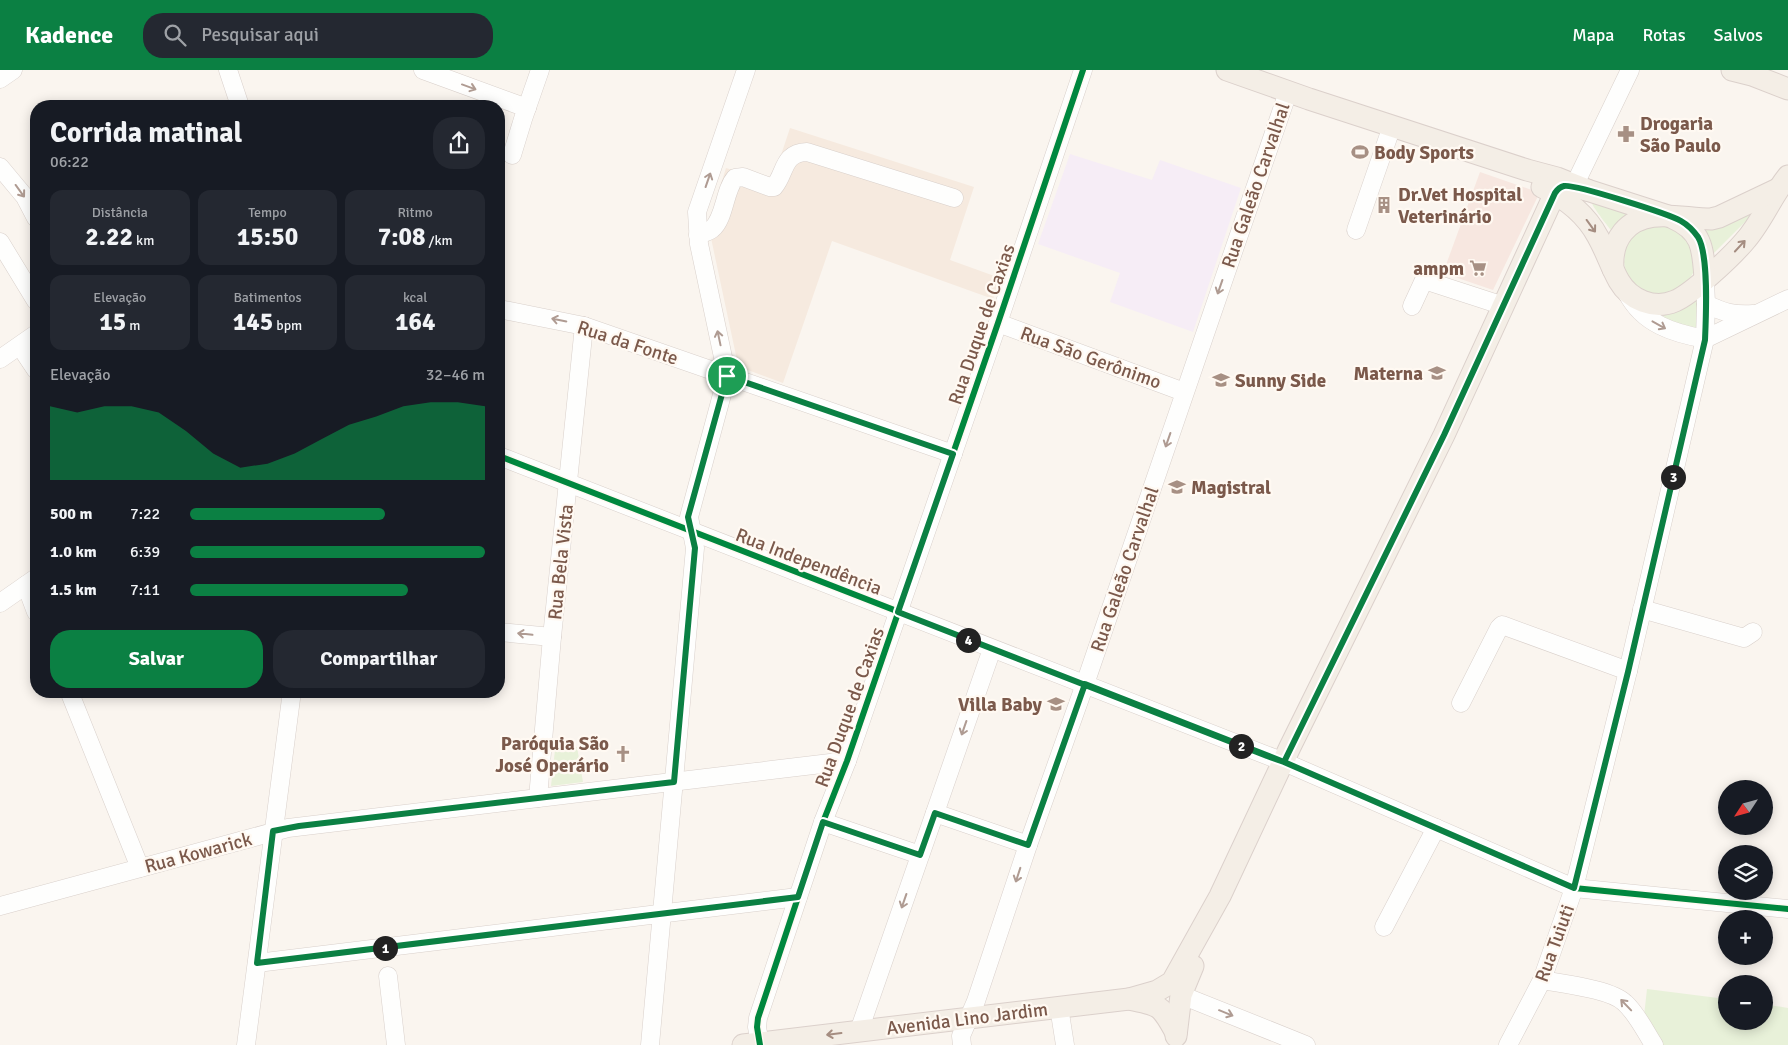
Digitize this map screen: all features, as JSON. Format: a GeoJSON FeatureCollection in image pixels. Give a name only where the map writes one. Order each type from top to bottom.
{"type":"FeatureCollection","features":[{"type":"Feature","properties":{"kind":"main road"},"geometry":{"type":"LineString","coordinates":[[1228,70],[1251,74],[1288,92],[1669,216],[1687,225],[1699,239],[1703,250],[1705,279]]}},
{"type":"Feature","properties":{"kind":"main road"},"geometry":{"type":"LineString","coordinates":[[1732,70],[1788,89]]}},
{"type":"Feature","properties":{"kind":"main road"},"geometry":{"type":"LineString","coordinates":[[1527,170],[1538,185],[1555,193],[1576,209],[1591,226],[1625,291],[1638,300],[1653,304],[1676,301],[1705,279],[1745,242],[1758,225],[1783,182]]}},
{"type":"Feature","properties":{"kind":"main road"},"geometry":{"type":"LineString","coordinates":[[1614,269],[1615,246],[1631,224],[1644,218],[1658,215],[1703,219],[1719,217],[1783,182]]}},
{"type":"Feature","properties":{"kind":"main road"},"geometry":{"type":"LineString","coordinates":[[1129,999],[1157,992],[1172,982],[1220,896],[1444,435],[1555,193],[1560,188],[1566,186],[1581,187]]}},
{"type":"Feature","properties":{"kind":"main road"},"geometry":{"type":"LineString","coordinates":[[1176,1039],[1181,995],[1220,896]]}},
{"type":"Feature","properties":{"kind":"main road","name":"Avenida Lino Jardim"},"geometry":{"type":"LineString","coordinates":[[754,1044],[1129,999],[1148,1002],[1159,1007],[1166,1015],[1176,1039]]}},
{"type":"Feature","properties":{"kind":"street"},"geometry":{"type":"LineString","coordinates":[[0,79],[13,70]]}},
{"type":"Feature","properties":{"kind":"street"},"geometry":{"type":"LineString","coordinates":[[228,70],[238,100]]}},
{"type":"Feature","properties":{"kind":"street"},"geometry":{"type":"LineString","coordinates":[[423,70],[527,108]]}},
{"type":"Feature","properties":{"kind":"street"},"geometry":{"type":"LineString","coordinates":[[512,155],[540,70]]}},
{"type":"Feature","properties":{"kind":"street"},"geometry":{"type":"LineString","coordinates":[[650,1045],[695,548],[688,517],[727,376],[697,223],[699,207],[746,70]]}},
{"type":"Feature","properties":{"kind":"street","name":"Rua Duque de Caxias"},"geometry":{"type":"LineString","coordinates":[[754,1044],[758,1018],[823,822],[847,761],[1083,70]]}},
{"type":"Feature","properties":{"kind":"street"},"geometry":{"type":"LineString","coordinates":[[1581,187],[1630,70]]}},
{"type":"Feature","properties":{"kind":"street","name":"Rua Galeão Carvalhal"},"geometry":{"type":"LineString","coordinates":[[962,1045],[961,1036],[976,1001],[1288,92]]}},
{"type":"Feature","properties":{"kind":"street"},"geometry":{"type":"LineString","coordinates":[[1356,230],[1392,126]]}},
{"type":"Feature","properties":{"kind":"street"},"geometry":{"type":"LineString","coordinates":[[698,235],[710,230],[717,223],[730,185],[735,178],[742,177],[774,187],[786,162],[800,152],[816,155],[954,198]]}},
{"type":"Feature","properties":{"kind":"street"},"geometry":{"type":"LineString","coordinates":[[0,167],[25,197],[30,207]]}},
{"type":"Feature","properties":{"kind":"street"},"geometry":{"type":"LineString","coordinates":[[0,242],[30,291]]}},
{"type":"Feature","properties":{"kind":"street","name":"Rua Tuiuti"},"geometry":{"type":"LineString","coordinates":[[1508,1045],[1542,980],[1574,888],[1628,672],[1705,340],[1705,279]]}},
{"type":"Feature","properties":{"kind":"street"},"geometry":{"type":"LineString","coordinates":[[1412,306],[1424,280],[1504,306]]}},
{"type":"Feature","properties":{"kind":"street"},"geometry":{"type":"LineString","coordinates":[[1625,291],[1642,314],[1656,324],[1679,334],[1705,340],[1788,299]]}},
{"type":"Feature","properties":{"kind":"street"},"geometry":{"type":"LineString","coordinates":[[1706,304],[1735,315],[1756,314]]}},
{"type":"Feature","properties":{"kind":"street","name":"Rua da Fonte"},"geometry":{"type":"LineString","coordinates":[[505,310],[584,326],[953,454]]}},
{"type":"Feature","properties":{"kind":"street","name":"Rua São Gerônimo"},"geometry":{"type":"LineString","coordinates":[[998,323],[1184,392]]}},
{"type":"Feature","properties":{"kind":"street","name":"Rua Bela Vista"},"geometry":{"type":"LineString","coordinates":[[538,798],[552,637],[584,326]]}},
{"type":"Feature","properties":{"kind":"street"},"geometry":{"type":"LineString","coordinates":[[0,359],[30,338]]}},
{"type":"Feature","properties":{"kind":"street"},"geometry":{"type":"LineString","coordinates":[[20,346],[30,361]]}},
{"type":"Feature","properties":{"kind":"street","name":"Rua Independência"},"geometry":{"type":"LineString","coordinates":[[505,458],[1284,762],[1574,888],[1788,909]]}},
{"type":"Feature","properties":{"kind":"street"},"geometry":{"type":"LineString","coordinates":[[0,603],[30,583]]}},
{"type":"Feature","properties":{"kind":"street"},"geometry":{"type":"LineString","coordinates":[[1642,609],[1744,638],[1753,632]]}},
{"type":"Feature","properties":{"kind":"street"},"geometry":{"type":"LineString","coordinates":[[1461,703],[1502,625],[1628,672]]}},
{"type":"Feature","properties":{"kind":"street"},"geometry":{"type":"LineString","coordinates":[[505,633],[552,637]]}},
{"type":"Feature","properties":{"kind":"street"},"geometry":{"type":"LineString","coordinates":[[860,1031],[992,649]]}},
{"type":"Feature","properties":{"kind":"street"},"geometry":{"type":"LineString","coordinates":[[72,698],[140,868]]}},
{"type":"Feature","properties":{"kind":"street"},"geometry":{"type":"LineString","coordinates":[[246,1045],[291,698]]}},
{"type":"Feature","properties":{"kind":"street","name":"Rua Kowarick"},"geometry":{"type":"LineString","coordinates":[[0,906],[273,831],[299,826],[847,761]]}},
{"type":"Feature","properties":{"kind":"street"},"geometry":{"type":"LineString","coordinates":[[935,813],[1028,845]]}},
{"type":"Feature","properties":{"kind":"street"},"geometry":{"type":"LineString","coordinates":[[823,822],[920,855]]}},
{"type":"Feature","properties":{"kind":"street"},"geometry":{"type":"LineString","coordinates":[[1384,927],[1436,828]]}},
{"type":"Feature","properties":{"kind":"street"},"geometry":{"type":"LineString","coordinates":[[257,963],[798,897]]}},
{"type":"Feature","properties":{"kind":"street"},"geometry":{"type":"LineString","coordinates":[[388,976],[396,1045]]}},
{"type":"Feature","properties":{"kind":"street"},"geometry":{"type":"LineString","coordinates":[[1542,980],[1619,998],[1631,1009],[1654,1045]]}},
{"type":"Feature","properties":{"kind":"street"},"geometry":{"type":"LineString","coordinates":[[1181,995],[1306,1045]]}},
{"type":"Feature","properties":{"kind":"street"},"geometry":{"type":"LineString","coordinates":[[1059,1007],[1065,1045]]}},
{"type":"Feature","properties":{"kind":"shaded area"},"geometry":{"type":"Polygon","coordinates":[[[790,128],[974,187],[950,260],[1000,278],[993,299],[832,241],[783,383],[741,366],[737,360],[711,238],[713,210],[726,168],[772,182],[790,128]]]}},
{"type":"Feature","properties":{"kind":"shaded area"},"geometry":{"type":"Polygon","coordinates":[[[1070,154],[1152,180],[1160,160],[1241,188],[1193,332],[1110,302],[1120,273],[1038,244],[1070,154]]]}},
{"type":"Feature","properties":{"kind":"shaded area"},"geometry":{"type":"Polygon","coordinates":[[[1480,172],[1535,191],[1538,196],[1493,290],[1443,273],[1480,172]]]}},
{"type":"Feature","properties":{"kind":"green space"},"geometry":{"type":"Polygon","coordinates":[[[1591,201],[1637,214],[1616,237],[1591,201]]]}},
{"type":"Feature","properties":{"kind":"green space"},"geometry":{"type":"Polygon","coordinates":[[[1757,210],[1712,255],[1701,231],[1717,228],[1757,210]]]}},
{"type":"Feature","properties":{"kind":"green space"},"geometry":{"type":"Polygon","coordinates":[[[1651,225],[1672,227],[1688,239],[1695,266],[1686,285],[1661,296],[1647,294],[1631,282],[1624,262],[1626,248],[1633,236],[1638,231],[1651,225]]]}},
{"type":"Feature","properties":{"kind":"green space"},"geometry":{"type":"Polygon","coordinates":[[[1698,295],[1697,329],[1667,322],[1663,316],[1665,313],[1698,295]]]}},
{"type":"Feature","properties":{"kind":"green space"},"geometry":{"type":"Polygon","coordinates":[[[577,747],[583,782],[551,786],[555,750],[577,747]]]}},
{"type":"Feature","properties":{"kind":"green space"},"geometry":{"type":"Polygon","coordinates":[[[1647,989],[1718,998],[1718,1030],[1773,1030],[1773,1006],[1788,1008],[1788,1045],[1662,1045],[1644,1016],[1647,989]]]}},
{"type":"Feature","properties":{"kind":"cycle path"},"geometry":{"type":"LineString","coordinates":[[760,1045],[757,1027],[758,1018],[823,822],[847,761],[1083,70]]}},
{"type":"Feature","properties":{"kind":"cycle path"},"geometry":{"type":"LineString","coordinates":[[505,458],[1284,762],[1574,888],[1788,909]]}},
{"type":"Feature","properties":{"kind":"place","name":"Drogaria São Paulo"},"geometry":{"type":"Point","coordinates":[1626,134]}},
{"type":"Feature","properties":{"kind":"place","name":"Body Sports"},"geometry":{"type":"Point","coordinates":[1360,152]}},
{"type":"Feature","properties":{"kind":"place","name":"Dr.Vet Hospital Veterinário"},"geometry":{"type":"Point","coordinates":[1384,205]}},
{"type":"Feature","properties":{"kind":"place","name":"ampm"},"geometry":{"type":"Point","coordinates":[1478,268]}},
{"type":"Feature","properties":{"kind":"place","name":"Materna"},"geometry":{"type":"Point","coordinates":[1437,373]}},
{"type":"Feature","properties":{"kind":"place","name":"Sunny Side"},"geometry":{"type":"Point","coordinates":[1221,380]}},
{"type":"Feature","properties":{"kind":"place","name":"Magistral"},"geometry":{"type":"Point","coordinates":[1177,487]}},
{"type":"Feature","properties":{"kind":"place","name":"Villa Baby"},"geometry":{"type":"Point","coordinates":[1056,704]}},
{"type":"Feature","properties":{"kind":"place","name":"Paróquia São José Operário"},"geometry":{"type":"Point","coordinates":[623,754]}},
{"type":"Feature","properties":{"kind":"route"},"geometry":{"type":"LineString","coordinates":[[727,376],[688,517],[695,548],[674,782],[299,826],[273,831],[257,963],[798,897],[823,822],[920,855],[935,813],[1028,845],[1085,684],[1284,762],[1444,435],[1555,193],[1560,188],[1566,186],[1587,190],[1670,216],[1687,225],[1697,236],[1703,250],[1706,304],[1705,340],[1628,672],[1574,888],[1284,762],[1267,756],[1085,684],[898,612],[953,454],[727,376]]}}]}
